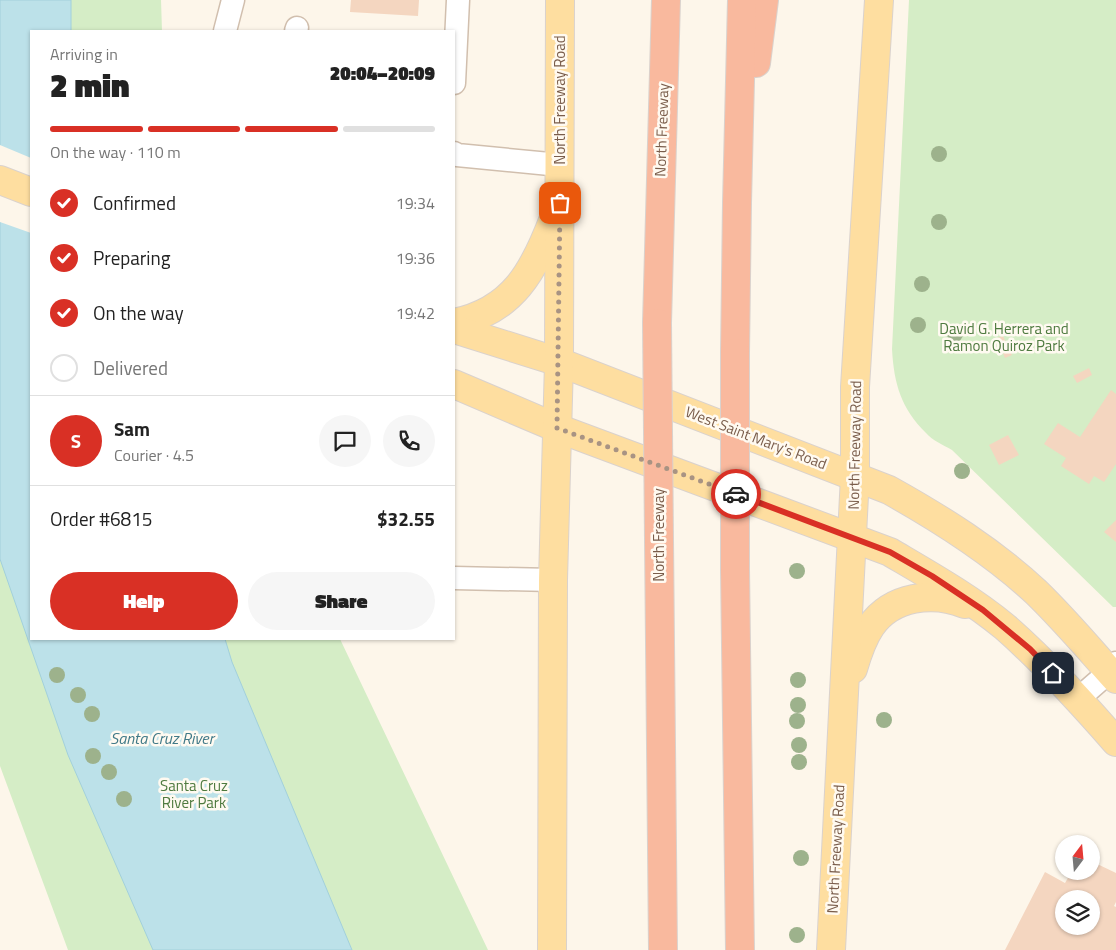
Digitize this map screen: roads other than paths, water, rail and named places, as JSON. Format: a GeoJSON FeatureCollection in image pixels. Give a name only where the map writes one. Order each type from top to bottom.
{"type":"FeatureCollection","features":[{"type":"Feature","properties":{"kind":"highway"},"geometry":{"type":"LineString","coordinates":[[648,0],[659,208]]}},
{"type":"Feature","properties":{"kind":"highway","name":"North Freeway"},"geometry":{"type":"LineString","coordinates":[[663,950],[657,323],[666,0]]}},
{"type":"Feature","properties":{"kind":"highway"},"geometry":{"type":"LineString","coordinates":[[740,950],[736,569],[736,203],[742,0]]}},
{"type":"Feature","properties":{"kind":"highway"},"geometry":{"type":"LineString","coordinates":[[736,203],[764,0]]}},
{"type":"Feature","properties":{"kind":"main road","name":"North Freeway Road"},"geometry":{"type":"LineString","coordinates":[[552,950],[553,580],[559,362],[560,0]]}},
{"type":"Feature","properties":{"kind":"main road","name":"North Freeway Road"},"geometry":{"type":"LineString","coordinates":[[831,950],[845,705],[855,476],[855,387],[879,0]]}},
{"type":"Feature","properties":{"kind":"main road"},"geometry":{"type":"LineString","coordinates":[[0,180],[30,192]]}},
{"type":"Feature","properties":{"kind":"main road"},"geometry":{"type":"LineString","coordinates":[[455,324],[470,320],[490,311],[506,300],[517,289],[536,261],[560,203]]}},
{"type":"Feature","properties":{"kind":"main road","name":"West Saint Mary's Road"},"geometry":{"type":"LineString","coordinates":[[455,329],[559,362],[889,490],[927,511],[1000,562],[1035,591],[1114,671]]}},
{"type":"Feature","properties":{"kind":"main road"},"geometry":{"type":"LineString","coordinates":[[455,384],[557,428],[852,537],[898,557],[932,576],[983,610],[1030,649],[1116,742]]}},
{"type":"Feature","properties":{"kind":"main road"},"geometry":{"type":"LineString","coordinates":[[845,705],[851,677],[863,642],[880,615],[893,606],[906,600],[920,597],[936,597],[956,600],[983,610]]}},
{"type":"Feature","properties":{"kind":"street"},"geometry":{"type":"LineString","coordinates":[[225,30],[233,0]]}},
{"type":"Feature","properties":{"kind":"street"},"geometry":{"type":"LineString","coordinates":[[455,62],[458,0]]}},
{"type":"Feature","properties":{"kind":"street"},"geometry":{"type":"LineString","coordinates":[[455,154],[560,164]]}},
{"type":"Feature","properties":{"kind":"street"},"geometry":{"type":"LineString","coordinates":[[455,578],[553,580]]}},
{"type":"Feature","properties":{"kind":"street"},"geometry":{"type":"LineString","coordinates":[[1078,699],[1114,671]]}},
{"type":"Feature","properties":{"kind":"water","name":"Santa Cruz River"},"geometry":{"type":"Polygon","coordinates":[[[0,0],[71,0],[71,30],[30,30],[30,640],[225,640],[232,662],[352,950],[153,950],[68,755],[0,559],[0,0]]]}},
{"type":"Feature","properties":{"kind":"park label","name":"David G. Herrera and Ramon Quiroz Park"},"geometry":{"type":"Point","coordinates":[1004,338]}},
{"type":"Feature","properties":{"kind":"park label","name":"Santa Cruz River Park"},"geometry":{"type":"Point","coordinates":[194,794]}}]}
